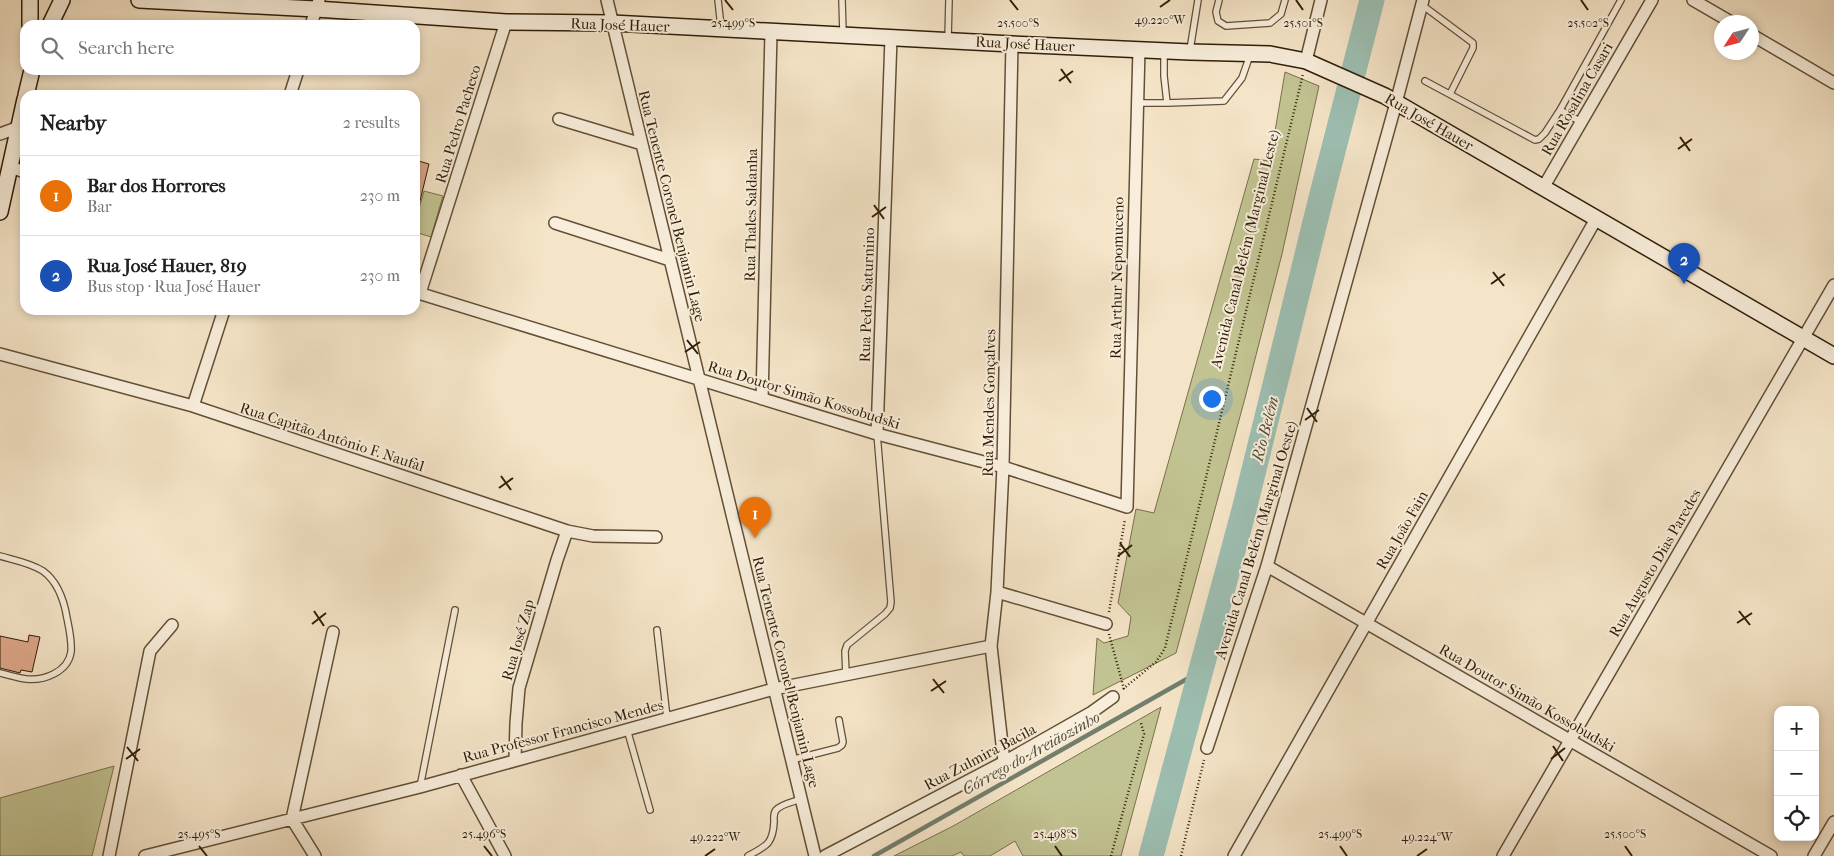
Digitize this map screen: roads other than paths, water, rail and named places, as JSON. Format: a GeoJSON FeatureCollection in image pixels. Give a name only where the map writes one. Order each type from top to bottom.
{"type":"FeatureCollection","features":[{"type":"Feature","properties":{"kind":"main road"},"geometry":{"type":"LineString","coordinates":[[30,0],[30,20]]}},
{"type":"Feature","properties":{"kind":"main road","name":"Rua José Hauer"},"geometry":{"type":"LineString","coordinates":[[139,0],[317,4],[506,22],[612,23],[948,41],[1291,56],[1312,63],[1390,100],[1834,356]]}},
{"type":"Feature","properties":{"kind":"main road"},"geometry":{"type":"LineString","coordinates":[[51,20],[57,1]]}},
{"type":"Feature","properties":{"kind":"main road"},"geometry":{"type":"LineString","coordinates":[[27,90],[31,75]]}},
{"type":"Feature","properties":{"kind":"main road"},"geometry":{"type":"LineString","coordinates":[[0,212],[20,122]]}},
{"type":"Feature","properties":{"kind":"street","name":"Rua Tenente Coronel Benjamin Lage"},"geometry":{"type":"LineString","coordinates":[[607,0],[815,856]]}},
{"type":"Feature","properties":{"kind":"street"},"geometry":{"type":"LineString","coordinates":[[1312,63],[1321,0]]}},
{"type":"Feature","properties":{"kind":"street","name":"Rua Rosalina Casari"},"geometry":{"type":"LineString","coordinates":[[1543,188],[1652,0]]}},
{"type":"Feature","properties":{"kind":"street"},"geometry":{"type":"LineString","coordinates":[[1692,0],[1719,15]]}},
{"type":"Feature","properties":{"kind":"street","name":"Avenida Canal Belém (Marginal Oeste)"},"geometry":{"type":"LineString","coordinates":[[1207,748],[1268,566],[1390,100],[1422,2]]}},
{"type":"Feature","properties":{"kind":"street"},"geometry":{"type":"LineString","coordinates":[[312,20],[317,4]]}},
{"type":"Feature","properties":{"kind":"street","name":"Rua Pedro Pacheco"},"geometry":{"type":"LineString","coordinates":[[420,287],[506,22]]}},
{"type":"Feature","properties":{"kind":"street","name":"Rua Thales Saldanha"},"geometry":{"type":"LineString","coordinates":[[762,398],[771,32]]}},
{"type":"Feature","properties":{"kind":"street","name":"Rua Pedro Saturnino"},"geometry":{"type":"LineString","coordinates":[[877,434],[891,38]]}},
{"type":"Feature","properties":{"kind":"street"},"geometry":{"type":"LineString","coordinates":[[1759,39],[1834,83]]}},
{"type":"Feature","properties":{"kind":"street","name":"Rua Mendes Gonçalves"},"geometry":{"type":"LineString","coordinates":[[1004,762],[991,646],[997,592],[1003,466],[1012,44]]}},
{"type":"Feature","properties":{"kind":"street","name":"Rua Arthur Nepomuceno"},"geometry":{"type":"LineString","coordinates":[[1127,507],[1139,49]]}},
{"type":"Feature","properties":{"kind":"street"},"geometry":{"type":"LineString","coordinates":[[292,90],[296,75]]}},
{"type":"Feature","properties":{"kind":"street"},"geometry":{"type":"LineString","coordinates":[[559,119],[642,144]]}},
{"type":"Feature","properties":{"kind":"street"},"geometry":{"type":"LineString","coordinates":[[0,134],[19,127]]}},
{"type":"Feature","properties":{"kind":"street"},"geometry":{"type":"LineString","coordinates":[[10,167],[20,170]]}},
{"type":"Feature","properties":{"kind":"street","name":"Rua João Fain"},"geometry":{"type":"LineString","coordinates":[[1234,856],[1596,219]]}},
{"type":"Feature","properties":{"kind":"street"},"geometry":{"type":"LineString","coordinates":[[556,223],[670,260]]}},
{"type":"Feature","properties":{"kind":"street","name":"Rua Augusto Dias Paredes"},"geometry":{"type":"LineString","coordinates":[[1503,856],[1834,285]]}},
{"type":"Feature","properties":{"kind":"street","name":"Rua Doutor Simão Kossobudski"},"geometry":{"type":"LineString","coordinates":[[420,294],[877,434],[1003,466],[1127,507]]}},
{"type":"Feature","properties":{"kind":"street"},"geometry":{"type":"LineString","coordinates":[[193,406],[222,315]]}},
{"type":"Feature","properties":{"kind":"street","name":"Rua Capitão Antônio F. Naufal"},"geometry":{"type":"LineString","coordinates":[[0,354],[193,406],[568,531],[593,536],[656,537]]}},
{"type":"Feature","properties":{"kind":"street","name":"Rua José Zap"},"geometry":{"type":"LineString","coordinates":[[515,760],[519,688],[557,560],[568,531]]}},
{"type":"Feature","properties":{"kind":"street","name":"Rua Doutor Simão Kossobudski"},"geometry":{"type":"LineString","coordinates":[[1268,566],[1771,856]]}},
{"type":"Feature","properties":{"kind":"street"},"geometry":{"type":"LineString","coordinates":[[997,592],[1106,624]]}},
{"type":"Feature","properties":{"kind":"street"},"geometry":{"type":"LineString","coordinates":[[109,856],[150,651],[172,625]]}},
{"type":"Feature","properties":{"kind":"street"},"geometry":{"type":"LineString","coordinates":[[315,856],[292,818],[333,632]]}},
{"type":"Feature","properties":{"kind":"street","name":"Rua Professor Francisco Mendes"},"geometry":{"type":"LineString","coordinates":[[145,856],[420,787],[774,689],[991,646]]}},
{"type":"Feature","properties":{"kind":"street","name":"Rua Zulmira Bacila"},"geometry":{"type":"LineString","coordinates":[[825,856],[1004,762],[1092,712],[1112,698]]}},
{"type":"Feature","properties":{"kind":"street"},"geometry":{"type":"LineString","coordinates":[[461,775],[505,856]]}},
{"type":"Feature","properties":{"kind":"street"},"geometry":{"type":"LineString","coordinates":[[1814,856],[1834,822]]}},
{"type":"Feature","properties":{"kind":"lane"},"geometry":{"type":"LineString","coordinates":[[718,0],[721,29]]}},
{"type":"Feature","properties":{"kind":"lane"},"geometry":{"type":"LineString","coordinates":[[842,0],[843,35]]}},
{"type":"Feature","properties":{"kind":"lane"},"geometry":{"type":"LineString","coordinates":[[948,41],[949,0]]}},
{"type":"Feature","properties":{"kind":"lane"},"geometry":{"type":"LineString","coordinates":[[1190,52],[1198,0]]}},
{"type":"Feature","properties":{"kind":"lane"},"geometry":{"type":"LineString","coordinates":[[1219,0],[1216,12],[1218,21],[1226,26],[1270,23],[1281,14],[1284,0]]}},
{"type":"Feature","properties":{"kind":"lane"},"geometry":{"type":"LineString","coordinates":[[1425,80],[1535,140],[1539,140],[1543,137],[1560,110],[1621,0]]}},
{"type":"Feature","properties":{"kind":"lane"},"geometry":{"type":"LineString","coordinates":[[1422,2],[1473,43],[1473,48],[1450,94]]}},
{"type":"Feature","properties":{"kind":"lane"},"geometry":{"type":"LineString","coordinates":[[1164,51],[1164,76],[1168,103]]}},
{"type":"Feature","properties":{"kind":"lane"},"geometry":{"type":"LineString","coordinates":[[1137,102],[1224,101],[1242,78],[1251,53]]}},
{"type":"Feature","properties":{"kind":"lane"},"geometry":{"type":"LineString","coordinates":[[1560,110],[1581,122]]}},
{"type":"Feature","properties":{"kind":"lane"},"geometry":{"type":"LineString","coordinates":[[846,675],[844,651],[847,645],[885,614],[890,608],[891,602],[877,434]]}},
{"type":"Feature","properties":{"kind":"lane"},"geometry":{"type":"LineString","coordinates":[[0,556],[20,561],[43,571],[55,583],[65,604],[71,652],[64,667],[51,676],[28,679],[0,673]]}},
{"type":"Feature","properties":{"kind":"lane"},"geometry":{"type":"LineString","coordinates":[[420,787],[455,610]]}},
{"type":"Feature","properties":{"kind":"lane"},"geometry":{"type":"LineString","coordinates":[[658,630],[667,718]]}},
{"type":"Feature","properties":{"kind":"lane"},"geometry":{"type":"LineString","coordinates":[[791,760],[842,745],[838,720]]}},
{"type":"Feature","properties":{"kind":"lane"},"geometry":{"type":"LineString","coordinates":[[626,730],[650,810]]}},
{"type":"Feature","properties":{"kind":"lane"},"geometry":{"type":"LineString","coordinates":[[748,856],[766,846],[772,840],[776,810],[801,798]]}},
{"type":"Feature","properties":{"kind":"waterway","name":"Rio Belém"},"geometry":{"type":"LineString","coordinates":[[1151,856],[1244,510],[1372,0]]}},
{"type":"Feature","properties":{"kind":"waterway","name":"Córrego do Areiãozinho"},"geometry":{"type":"LineString","coordinates":[[874,856],[1201,671]]}},
{"type":"Feature","properties":{"kind":"place","name":"Rua José Hauer, 819"},"geometry":{"type":"Point","coordinates":[1684,284]}},
{"type":"Feature","properties":{"kind":"place","name":"Bar dos Horrores"},"geometry":{"type":"Point","coordinates":[755,538]}}]}
